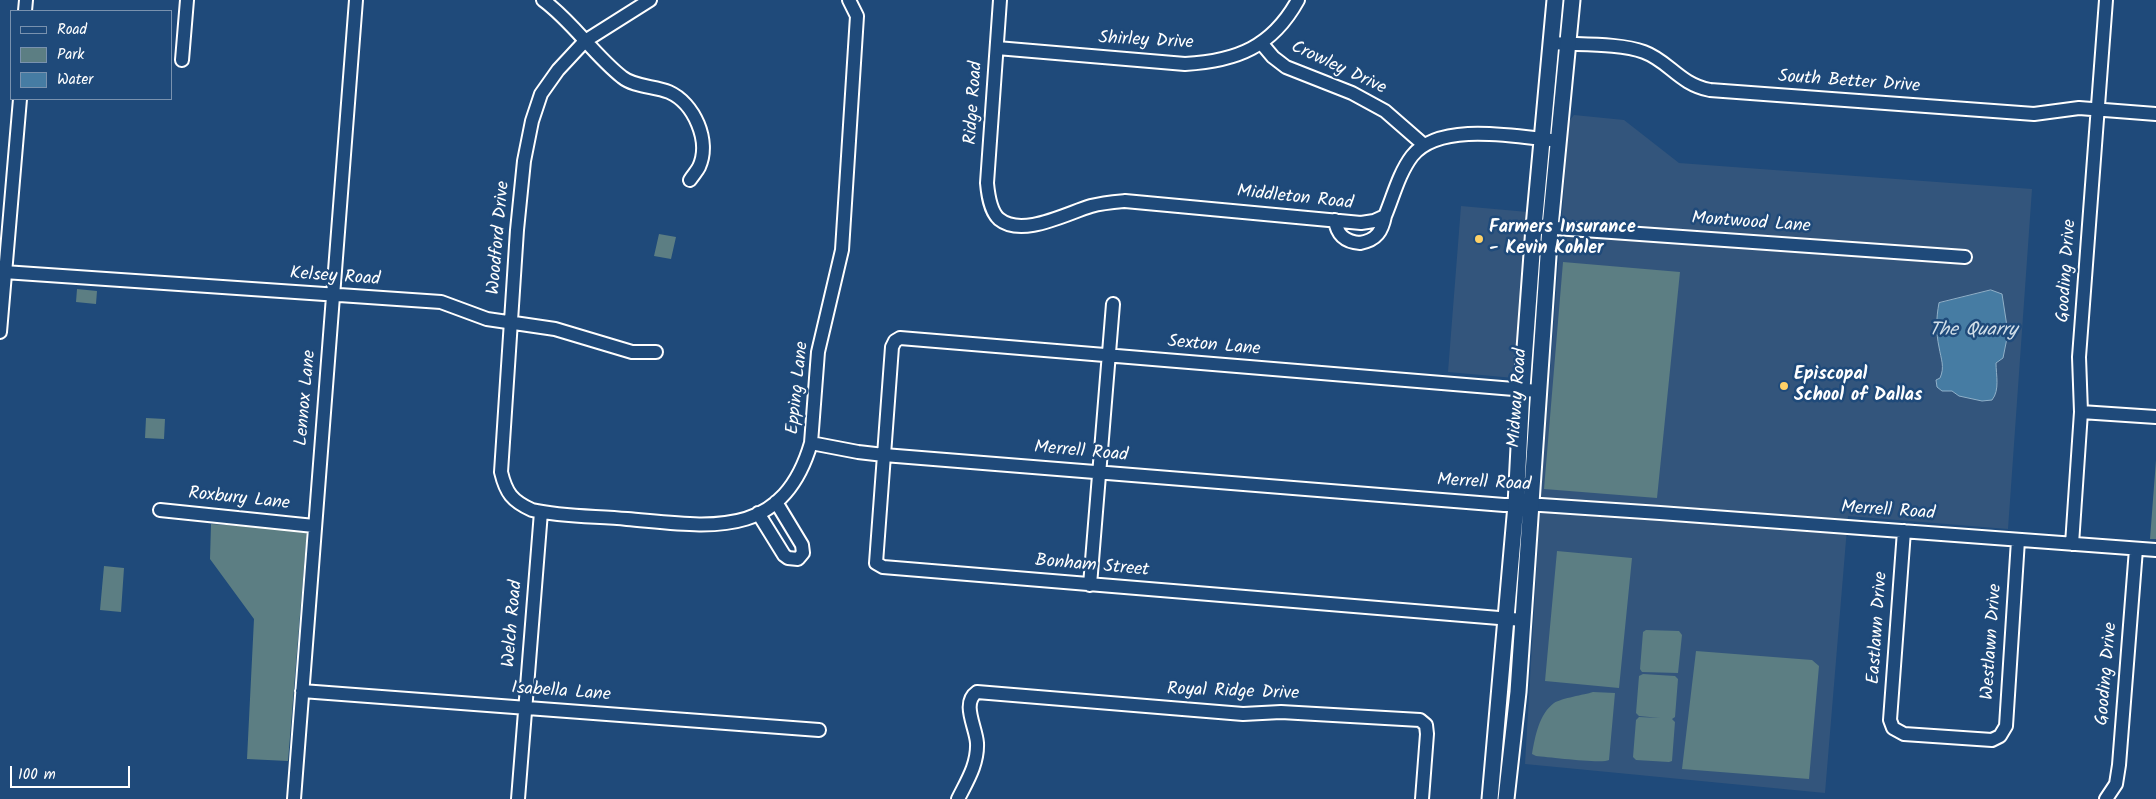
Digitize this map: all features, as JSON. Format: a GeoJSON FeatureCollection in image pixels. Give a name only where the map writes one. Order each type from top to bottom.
{"type":"FeatureCollection","features":[{"type":"Feature","properties":{"kind":"main road","name":"Midway Road"},"geometry":{"type":"LineString","coordinates":[[1506,799],[1518,692],[1523,620],[1522,390],[1534,226],[1555,0]]}},
{"type":"Feature","properties":{"kind":"main road","name":"Midway Road"},"geometry":{"type":"LineString","coordinates":[[1490,799],[1507,619],[1538,391],[1550,227],[1572,0]]}},
{"type":"Feature","properties":{"kind":"main road"},"geometry":{"type":"LineString","coordinates":[[1529,289],[1545,291]]}},
{"type":"Feature","properties":{"kind":"street"},"geometry":{"type":"LineString","coordinates":[[182,60],[187,0]]}},
{"type":"Feature","properties":{"kind":"street","name":"Lennox Lane"},"geometry":{"type":"LineString","coordinates":[[294,799],[356,0]]}},
{"type":"Feature","properties":{"kind":"street"},"geometry":{"type":"LineString","coordinates":[[543,0],[556,10],[606,64],[624,80],[669,92],[682,101],[692,113],[699,127],[702,146],[700,166],[690,180]]}},
{"type":"Feature","properties":{"kind":"street","name":"Woodford Drive"},"geometry":{"type":"LineString","coordinates":[[541,512],[518,504],[504,485],[500,472],[524,161],[532,120],[541,94],[558,70],[585,41],[650,0]]}},
{"type":"Feature","properties":{"kind":"street","name":"Epping Lane"},"geometry":{"type":"LineString","coordinates":[[541,512],[716,525],[748,518],[758,513],[776,502],[794,483],[811,443],[818,352],[842,250],[857,16],[849,0]]}},
{"type":"Feature","properties":{"kind":"street","name":"Ridge Road"},"geometry":{"type":"LineString","coordinates":[[993,209],[987,183],[1000,0]]}},
{"type":"Feature","properties":{"kind":"street","name":"Shirley Drive"},"geometry":{"type":"LineString","coordinates":[[997,48],[1185,64],[1206,63],[1247,52],[1262,44],[1281,25],[1298,0]]}},
{"type":"Feature","properties":{"kind":"street","name":"Gooding Drive"},"geometry":{"type":"LineString","coordinates":[[2072,544],[2081,412],[2079,357],[2106,0]]}},
{"type":"Feature","properties":{"kind":"street","name":"South Better Drive"},"geometry":{"type":"LineString","coordinates":[[1551,43],[1628,48],[1644,52],[1656,58],[1689,84],[1710,90],[2034,114],[2079,108],[2156,114]]}},
{"type":"Feature","properties":{"kind":"street","name":"Crowley Drive"},"geometry":{"type":"LineString","coordinates":[[1262,44],[1273,57],[1286,67],[1352,93],[1385,111],[1424,145]]}},
{"type":"Feature","properties":{"kind":"street"},"geometry":{"type":"LineString","coordinates":[[0,332],[20,100]]}},
{"type":"Feature","properties":{"kind":"street"},"geometry":{"type":"LineString","coordinates":[[1335,220],[1336,228],[1344,238],[1360,243],[1376,236],[1383,226],[1385,216],[1404,170],[1412,156],[1424,145],[1442,138],[1485,134],[1559,140]]}},
{"type":"Feature","properties":{"kind":"street","name":"Middleton Road"},"geometry":{"type":"LineString","coordinates":[[993,209],[998,219],[1010,224],[1023,226],[1037,224],[1092,205],[1125,201],[1361,223],[1374,221],[1385,216]]}},
{"type":"Feature","properties":{"kind":"street","name":"Montwood Lane"},"geometry":{"type":"LineString","coordinates":[[1534,226],[1965,257]]}},
{"type":"Feature","properties":{"kind":"street","name":"Kelsey Road"},"geometry":{"type":"LineString","coordinates":[[4,272],[441,302],[488,319],[555,329],[632,352],[656,352]]}},
{"type":"Feature","properties":{"kind":"street"},"geometry":{"type":"LineString","coordinates":[[1090,585],[1113,304]]}},
{"type":"Feature","properties":{"kind":"street","name":"Sexton Lane"},"geometry":{"type":"LineString","coordinates":[[892,347],[895,341],[900,338],[1538,391]]}},
{"type":"Feature","properties":{"kind":"street","name":"Bonham Street"},"geometry":{"type":"LineString","coordinates":[[892,347],[876,563],[883,567],[1523,620]]}},
{"type":"Feature","properties":{"kind":"street"},"geometry":{"type":"LineString","coordinates":[[2081,412],[2156,418]]}},
{"type":"Feature","properties":{"kind":"street","name":"Merrell Road"},"geometry":{"type":"LineString","coordinates":[[811,443],[884,455],[1524,505],[2156,550]]}},
{"type":"Feature","properties":{"kind":"street"},"geometry":{"type":"LineString","coordinates":[[758,513],[784,555],[793,560],[798,559],[803,553],[802,545],[776,502]]}},
{"type":"Feature","properties":{"kind":"street","name":"Roxbury Lane"},"geometry":{"type":"LineString","coordinates":[[160,510],[314,526]]}},
{"type":"Feature","properties":{"kind":"street","name":"Welch Road"},"geometry":{"type":"LineString","coordinates":[[518,799],[541,512]]}},
{"type":"Feature","properties":{"kind":"street","name":"Eastlawn Drive"},"geometry":{"type":"LineString","coordinates":[[1904,531],[1890,720],[1893,728],[1904,734],[1992,740]]}},
{"type":"Feature","properties":{"kind":"street","name":"Westlawn Drive"},"geometry":{"type":"LineString","coordinates":[[1992,740],[2000,736],[2006,726],[2018,540]]}},
{"type":"Feature","properties":{"kind":"street","name":"Gooding Drive"},"geometry":{"type":"LineString","coordinates":[[2106,799],[2116,784],[2136,549]]}},
{"type":"Feature","properties":{"kind":"street","name":"Isabella Lane"},"geometry":{"type":"LineString","coordinates":[[302,691],[819,730]]}},
{"type":"Feature","properties":{"kind":"street","name":"Royal Ridge Drive"},"geometry":{"type":"LineString","coordinates":[[958,799],[974,768],[976,757],[977,743],[969,703],[972,695],[977,692],[1243,714],[1281,712],[1420,720],[1426,725],[1427,734],[1422,799]]}},
{"type":"Feature","properties":{"kind":"shaded area","name":"Episcopal School of Dallas"},"geometry":{"type":"Polygon","coordinates":[[[1574,115],[1624,120],[1679,163],[2032,189],[2008,529],[1848,516],[1825,793],[1525,764],[1541,493],[1569,121],[1574,115]]]}},
{"type":"Feature","properties":{"kind":"shaded area"},"geometry":{"type":"Polygon","coordinates":[[[1461,206],[1528,212],[1514,378],[1448,372],[1461,206]]]}},
{"type":"Feature","properties":{"kind":"green space"},"geometry":{"type":"Polygon","coordinates":[[[659,234],[676,237],[671,259],[654,256],[659,234]]]}},
{"type":"Feature","properties":{"kind":"green space"},"geometry":{"type":"Polygon","coordinates":[[[1563,262],[1680,272],[1657,498],[1544,489],[1563,262]]]}},
{"type":"Feature","properties":{"kind":"green space"},"geometry":{"type":"Polygon","coordinates":[[[77,289],[97,291],[96,304],[76,302],[77,289]]]}},
{"type":"Feature","properties":{"kind":"green space"},"geometry":{"type":"Polygon","coordinates":[[[146,418],[165,419],[164,439],[145,438],[146,418]]]}},
{"type":"Feature","properties":{"kind":"green space"},"geometry":{"type":"Polygon","coordinates":[[[2156,460],[2156,539],[2150,539],[2156,460]]]}},
{"type":"Feature","properties":{"kind":"green space"},"geometry":{"type":"Polygon","coordinates":[[[211,524],[307,530],[288,761],[247,759],[254,619],[210,559],[211,524]]]}},
{"type":"Feature","properties":{"kind":"green space"},"geometry":{"type":"Polygon","coordinates":[[[1557,551],[1632,558],[1619,688],[1545,681],[1557,551]]]}},
{"type":"Feature","properties":{"kind":"green space"},"geometry":{"type":"Polygon","coordinates":[[[104,566],[124,568],[121,612],[100,610],[104,566]]]}},
{"type":"Feature","properties":{"kind":"green space"},"geometry":{"type":"Polygon","coordinates":[[[1646,630],[1679,631],[1682,635],[1678,673],[1642,672],[1640,669],[1643,632],[1646,630]]]}},
{"type":"Feature","properties":{"kind":"green space"},"geometry":{"type":"Polygon","coordinates":[[[1696,651],[1812,660],[1819,666],[1809,779],[1682,769],[1696,651]]]}},
{"type":"Feature","properties":{"kind":"green space"},"geometry":{"type":"Polygon","coordinates":[[[1643,674],[1675,676],[1678,679],[1675,717],[1672,719],[1675,722],[1672,761],[1669,762],[1636,760],[1633,757],[1636,720],[1639,717],[1660,718],[1639,716],[1636,713],[1639,676],[1643,674]]]}},
{"type":"Feature","properties":{"kind":"green space"},"geometry":{"type":"Polygon","coordinates":[[[1593,692],[1615,693],[1609,760],[1575,760],[1532,754],[1541,719],[1549,708],[1558,701],[1593,692]]]}},
{"type":"Feature","properties":{"kind":"water","name":"The Quarry"},"geometry":{"type":"Polygon","coordinates":[[[1991,290],[2002,294],[2008,333],[2003,358],[1996,363],[1996,392],[1992,400],[1982,401],[1959,396],[1952,391],[1942,391],[1937,387],[1936,380],[1940,378],[1942,367],[1937,331],[1939,303],[1991,290]]]}},
{"type":"Feature","properties":{"kind":"place","name":"Farmers Insurance - Kevin Kohler"},"geometry":{"type":"Point","coordinates":[1479,239]}},
{"type":"Feature","properties":{"kind":"place","name":"Episcopal School of Dallas"},"geometry":{"type":"Point","coordinates":[1784,386]}}]}
